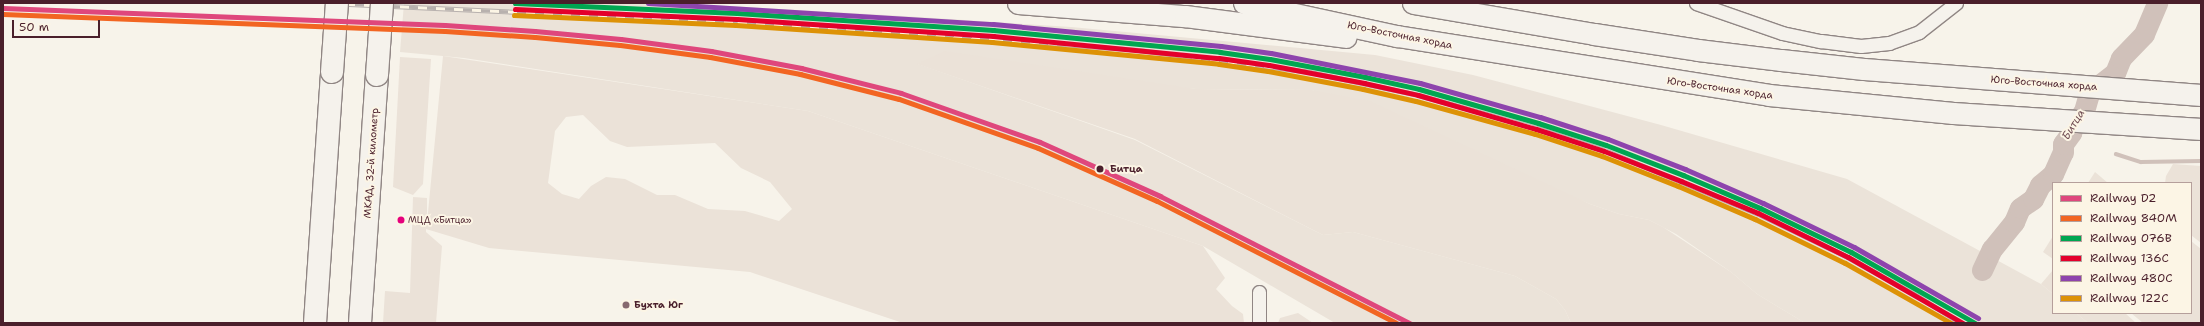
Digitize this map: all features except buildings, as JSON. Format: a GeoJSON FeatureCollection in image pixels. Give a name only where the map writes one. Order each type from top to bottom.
{"type":"FeatureCollection","features":[{"type":"Feature","properties":{"kind":"highway"},"geometry":{"type":"LineString","coordinates":[[315,323],[337,3]]}},
{"type":"Feature","properties":{"kind":"highway","name":"МКАД, 32-й километр"},"geometry":{"type":"LineString","coordinates":[[360,323],[382,3]]}},
{"type":"Feature","properties":{"kind":"main road"},"geometry":{"type":"LineString","coordinates":[[1018,3],[1185,16],[1344,37],[1397,36]]}},
{"type":"Feature","properties":{"kind":"main road","name":"Юго-Восточная хорда"},"geometry":{"type":"LineString","coordinates":[[1244,3],[1397,36],[1769,95],[1953,113],[2201,129]]}},
{"type":"Feature","properties":{"kind":"main road","name":"Юго-Восточная хорда"},"geometry":{"type":"LineString","coordinates":[[1413,3],[1698,50],[1864,69],[2201,94]]}},
{"type":"Feature","properties":{"kind":"street"},"geometry":{"type":"LineString","coordinates":[[1696,3],[1782,33],[1821,41],[1861,46],[1889,43],[1919,32],[1956,3]]}},
{"type":"Feature","properties":{"kind":"street"},"geometry":{"type":"LineString","coordinates":[[1259,292],[1259,323]]}},
{"type":"Feature","properties":{"kind":"shaded area"},"geometry":{"type":"Polygon","coordinates":[[[404,3],[674,3],[1071,27],[1375,55],[1473,75],[1661,125],[1847,179],[2041,284],[2052,293],[2052,314],[2077,314],[2088,323],[1805,323],[1757,294],[1731,272],[1676,234],[1649,220],[1619,214],[1590,204],[1312,90],[1196,89],[918,64],[1135,140],[1323,235],[1353,232],[1515,276],[1556,299],[1565,310],[1571,323],[1335,323],[1203,246],[808,111],[464,58],[400,52],[404,3]]]}},
{"type":"Feature","properties":{"kind":"shaded area"},"geometry":{"type":"Polygon","coordinates":[[[945,51],[1196,89],[1312,90],[1370,101],[1590,204],[1619,214],[1649,220],[1663,227],[1731,272],[1757,294],[1805,323],[1571,323],[1565,310],[1556,299],[1515,276],[1353,232],[1323,235],[1135,139],[917,64],[945,51]]]}},
{"type":"Feature","properties":{"kind":"shaded area"},"geometry":{"type":"Polygon","coordinates":[[[443,56],[808,111],[1203,246],[1225,278],[1216,289],[1232,306],[1243,314],[1244,323],[903,323],[750,272],[489,248],[426,229],[426,232],[442,246],[436,323],[383,323],[385,291],[410,293],[413,197],[427,198],[427,223],[443,56]],[[583,115],[566,117],[555,131],[548,183],[562,194],[579,199],[591,186],[606,177],[625,179],[657,195],[675,195],[708,209],[745,211],[779,221],[792,209],[770,182],[741,168],[715,143],[627,147],[610,141],[583,115]]]}},
{"type":"Feature","properties":{"kind":"shaded area"},"geometry":{"type":"Polygon","coordinates":[[[400,57],[431,59],[423,184],[413,195],[393,187],[400,57]]]}},
{"type":"Feature","properties":{"kind":"shaded area"},"geometry":{"type":"Polygon","coordinates":[[[2173,164],[2201,166],[2201,243],[2192,236],[2192,182],[2165,182],[2166,176],[2173,164]]]}},
{"type":"Feature","properties":{"kind":"shaded area"},"geometry":{"type":"Polygon","coordinates":[[[2095,172],[2107,182],[2089,182],[2095,172]]]}},
{"type":"Feature","properties":{"kind":"shaded area"},"geometry":{"type":"Polygon","coordinates":[[[2052,238],[2052,258],[2043,252],[2052,238]]]}},
{"type":"Feature","properties":{"kind":"shaded area"},"geometry":{"type":"Polygon","coordinates":[[[2192,242],[2201,249],[2201,323],[2143,323],[2132,314],[2192,314],[2192,242]]]}},
{"type":"Feature","properties":{"kind":"shaded area"},"geometry":{"type":"Polygon","coordinates":[[[2052,271],[2052,293],[2041,284],[2052,271]]]}},
{"type":"Feature","properties":{"kind":"shaded area"},"geometry":{"type":"Polygon","coordinates":[[[1298,313],[1313,323],[1278,323],[1280,318],[1298,313]]]}},
{"type":"Feature","properties":{"kind":"shaded area"},"geometry":{"type":"Polygon","coordinates":[[[2077,314],[2126,314],[2136,323],[2088,323],[2077,314]]]}},
{"type":"Feature","properties":{"kind":"waterway","name":"Битца"},"geometry":{"type":"LineString","coordinates":[[1982,270],[1992,249],[2014,222],[2020,208],[2033,199],[2040,185],[2053,174],[2063,152],[2063,144],[2071,133],[2074,124],[2084,111],[2089,93],[2115,73],[2121,58],[2144,34],[2157,3]]}},
{"type":"Feature","properties":{"kind":"waterway"},"geometry":{"type":"LineString","coordinates":[[2116,154],[2141,162],[2201,161]]}},
{"type":"Feature","properties":{"kind":"railway"},"geometry":{"type":"LineString","coordinates":[[328,3],[738,22],[994,39],[1139,50],[1310,72],[1419,95],[1537,128],[1605,150],[1759,214],[1848,257],[1916,295],[1961,323]]}},
{"type":"Feature","properties":{"kind":"rail line","name":"076В"},"geometry":{"type":"LineString","coordinates":[[515,3],[737,13],[993,30],[1220,52],[1270,59],[1365,77],[1419,89],[1538,123],[1606,145],[1683,175],[1760,208],[1851,252],[1975,323]]}},
{"type":"Feature","properties":{"kind":"rail line","name":"480С"},"geometry":{"type":"LineString","coordinates":[[648,3],[993,24],[1221,46],[1271,53],[1420,83],[1540,117],[1608,139],[1685,169],[1763,203],[1854,247],[1978,318]]}},
{"type":"Feature","properties":{"kind":"rail line","name":"D2"},"geometry":{"type":"LineString","coordinates":[[3,8],[445,25],[535,31],[621,39],[711,51],[801,68],[901,93],[1040,142],[1160,196],[1409,323]]}},
{"type":"Feature","properties":{"kind":"rail line","name":"136С"},"geometry":{"type":"LineString","coordinates":[[515,9],[737,19],[993,36],[1219,58],[1269,65],[1364,83],[1418,95],[1536,129],[1604,151],[1681,181],[1758,213],[1848,257],[1963,323]]}},
{"type":"Feature","properties":{"kind":"rail line","name":"840М"},"geometry":{"type":"LineString","coordinates":[[3,14],[445,31],[535,37],[620,45],[710,57],[800,74],[899,99],[1038,148],[1157,201],[1396,323]]}},
{"type":"Feature","properties":{"kind":"rail line","name":"122С"},"geometry":{"type":"LineString","coordinates":[[514,15],[736,25],[992,42],[1219,64],[1268,71],[1363,89],[1416,101],[1535,134],[1602,156],[1678,186],[1755,219],[1845,263],[1951,323]]}},
{"type":"Feature","properties":{"kind":"place","name":"Битца"},"geometry":{"type":"Point","coordinates":[1100,169]}},
{"type":"Feature","properties":{"kind":"place","name":"МЦД «Битца»"},"geometry":{"type":"Point","coordinates":[401,220]}},
{"type":"Feature","properties":{"kind":"place","name":"Бухта Юг"},"geometry":{"type":"Point","coordinates":[626,305]}}]}
